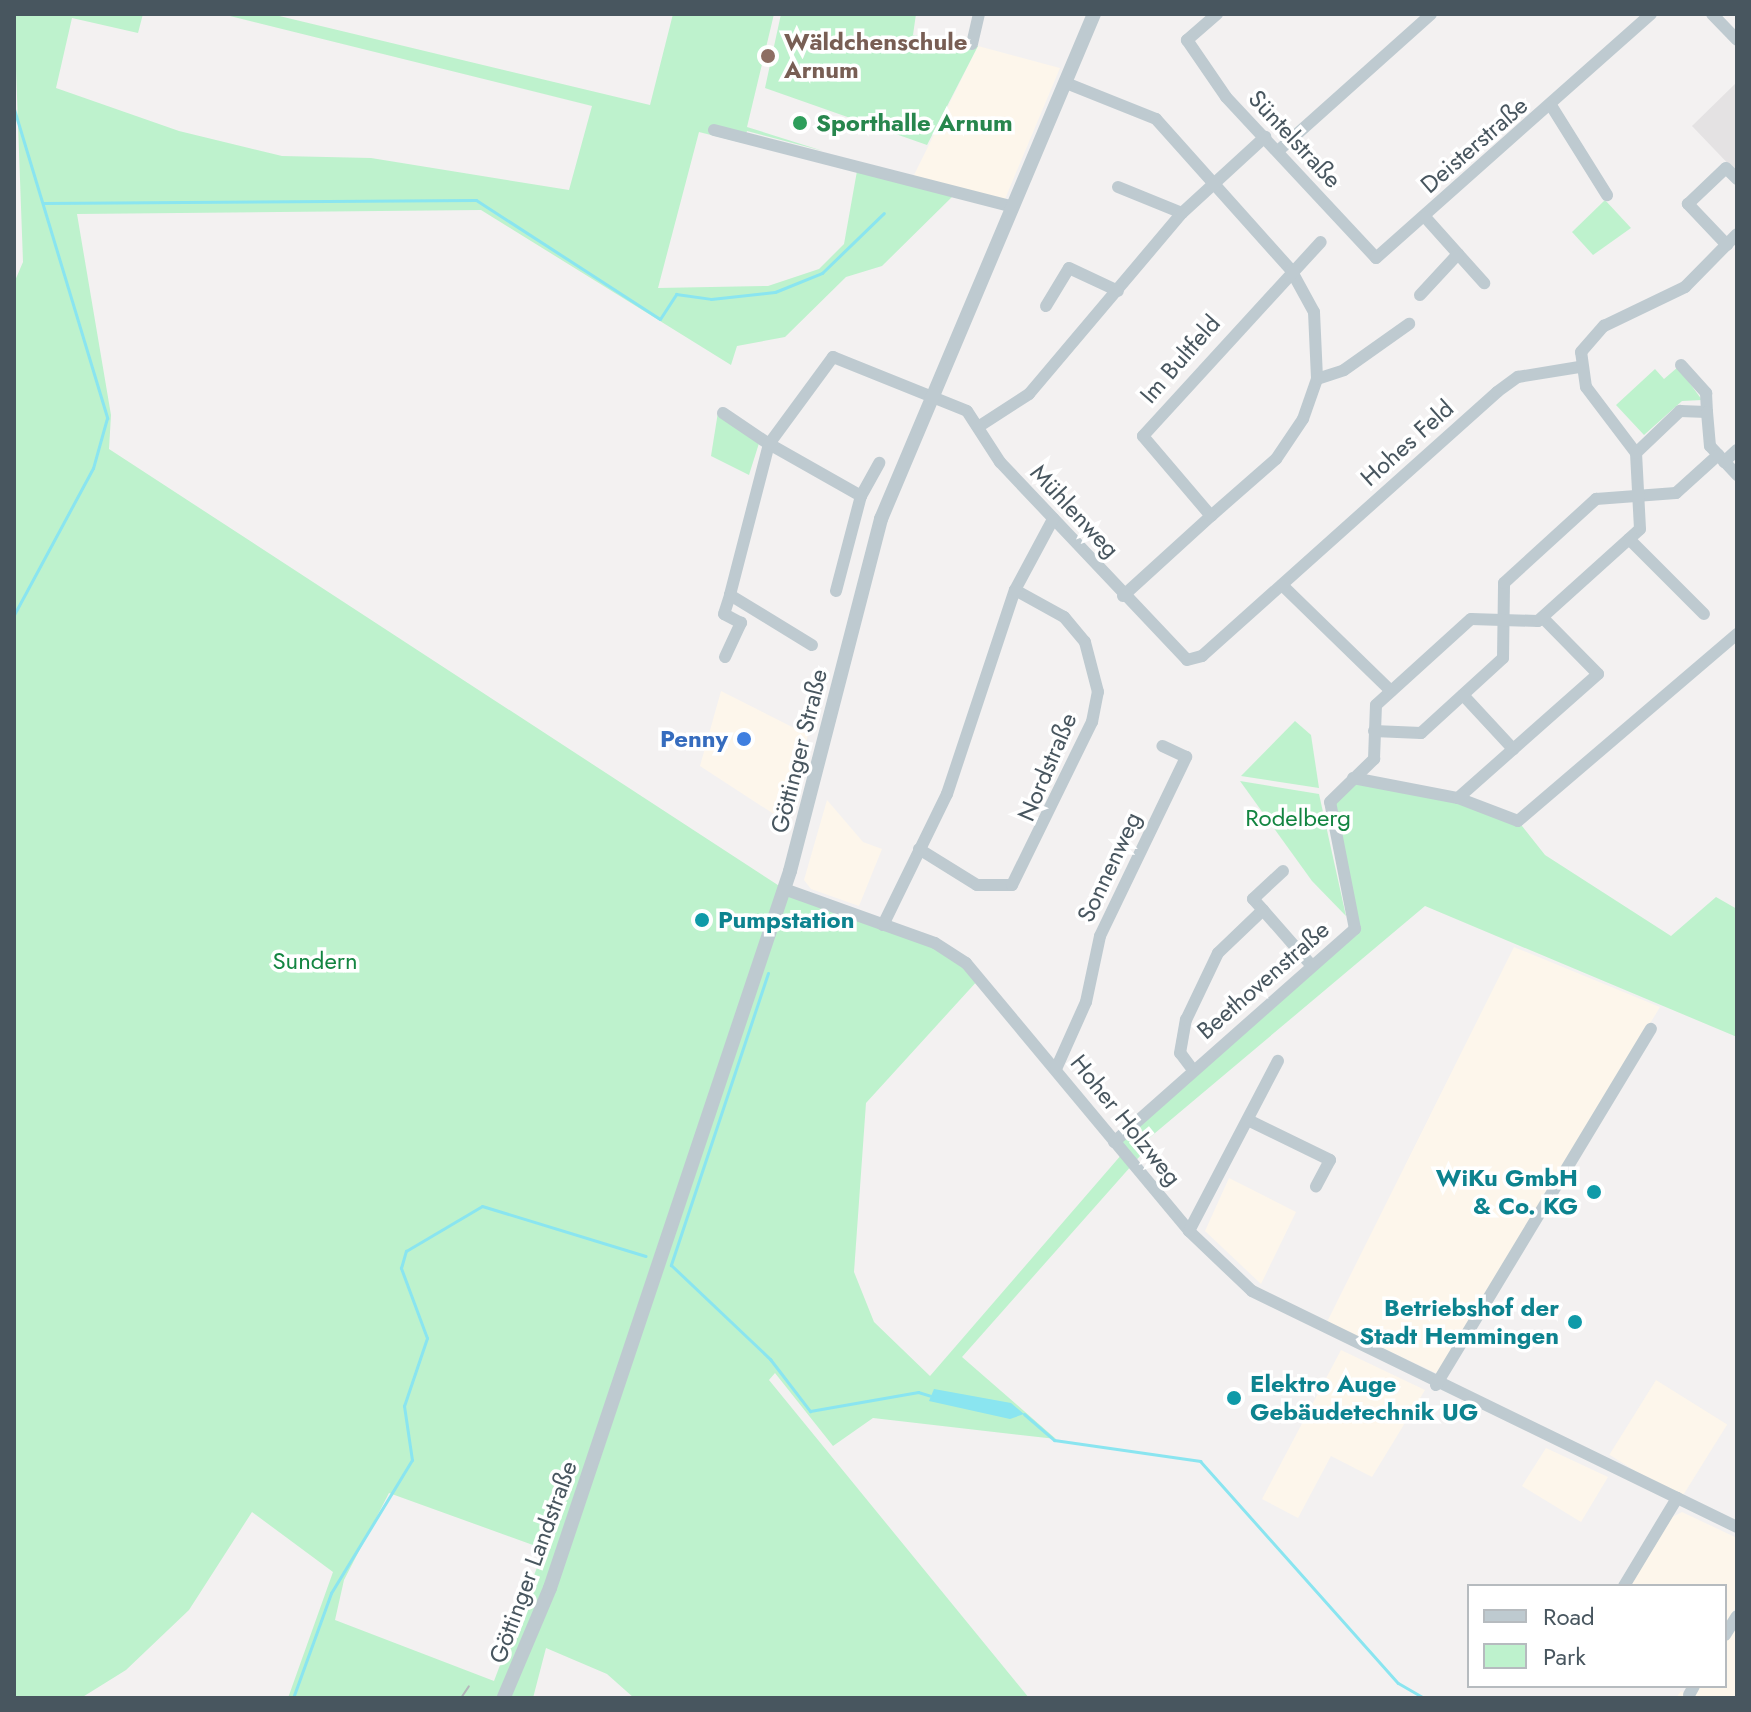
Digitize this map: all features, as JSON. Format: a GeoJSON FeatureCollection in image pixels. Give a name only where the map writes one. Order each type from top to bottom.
{"type":"FeatureCollection","features":[{"type":"Feature","properties":{"kind":"street"},"geometry":{"type":"LineString","coordinates":[[972,44],[979,14]]}},
{"type":"Feature","properties":{"kind":"street","name":"Göttinger Straße"},"geometry":{"type":"LineString","coordinates":[[600,1441],[784,889],[881,519],[1094,14]]}},
{"type":"Feature","properties":{"kind":"street","name":"Süntelstraße"},"geometry":{"type":"LineString","coordinates":[[1217,14],[1187,40],[1265,137],[1379,256]]}},
{"type":"Feature","properties":{"kind":"street"},"geometry":{"type":"LineString","coordinates":[[1278,151],[1431,14]]}},
{"type":"Feature","properties":{"kind":"street","name":"Deisterstraße"},"geometry":{"type":"LineString","coordinates":[[1379,256],[1552,107],[1651,14]]}},
{"type":"Feature","properties":{"kind":"street"},"geometry":{"type":"LineString","coordinates":[[1712,14],[1737,40]]}},
{"type":"Feature","properties":{"kind":"street"},"geometry":{"type":"LineString","coordinates":[[1066,83],[1136,108],[1156,119],[1291,270],[1318,327],[1317,379],[1303,419],[1276,459],[1123,596]]}},
{"type":"Feature","properties":{"kind":"street","name":"Deisterstraße"},"geometry":{"type":"LineString","coordinates":[[1552,107],[1607,195]]}},
{"type":"Feature","properties":{"kind":"street"},"geometry":{"type":"LineString","coordinates":[[714,130],[1013,207]]}},
{"type":"Feature","properties":{"kind":"street"},"geometry":{"type":"LineString","coordinates":[[978,427],[1029,394],[1182,213],[1265,137]]}},
{"type":"Feature","properties":{"kind":"street"},"geometry":{"type":"LineString","coordinates":[[1458,798],[1598,674],[1543,618],[1640,529],[1636,453],[1579,367],[1590,337],[1666,301],[1733,241],[1688,204],[1726,168],[1737,179]]}},
{"type":"Feature","properties":{"kind":"street"},"geometry":{"type":"LineString","coordinates":[[1118,187],[1182,213]]}},
{"type":"Feature","properties":{"kind":"street","name":"Deisterstraße"},"geometry":{"type":"LineString","coordinates":[[1425,217],[1484,283]]}},
{"type":"Feature","properties":{"kind":"street","name":"Im Bultfeld"},"geometry":{"type":"LineString","coordinates":[[1211,516],[1143,436],[1291,270],[1321,242]]}},
{"type":"Feature","properties":{"kind":"street"},"geometry":{"type":"LineString","coordinates":[[1420,295],[1458,254]]}},
{"type":"Feature","properties":{"kind":"street"},"geometry":{"type":"LineString","coordinates":[[1046,306],[1069,268],[1118,291]]}},
{"type":"Feature","properties":{"kind":"street"},"geometry":{"type":"LineString","coordinates":[[1317,379],[1344,370],[1409,324]]}},
{"type":"Feature","properties":{"kind":"street","name":"Mühlenweg"},"geometry":{"type":"LineString","coordinates":[[769,444],[833,357],[933,392],[978,427],[1053,519],[1187,660]]}},
{"type":"Feature","properties":{"kind":"street"},"geometry":{"type":"LineString","coordinates":[[1681,365],[1706,393],[1707,412],[1721,458],[1737,475]]}},
{"type":"Feature","properties":{"kind":"street","name":"Hohes Feld"},"geometry":{"type":"LineString","coordinates":[[1187,660],[1202,656],[1497,392],[1518,377],[1579,367]]}},
{"type":"Feature","properties":{"kind":"street"},"geometry":{"type":"LineString","coordinates":[[1636,453],[1680,411],[1707,412]]}},
{"type":"Feature","properties":{"kind":"street"},"geometry":{"type":"LineString","coordinates":[[723,413],[769,444],[861,496]]}},
{"type":"Feature","properties":{"kind":"street"},"geometry":{"type":"LineString","coordinates":[[741,623],[724,614],[769,444]]}},
{"type":"Feature","properties":{"kind":"street"},"geometry":{"type":"LineString","coordinates":[[1374,731],[1421,733],[1503,658],[1504,583],[1596,499],[1676,493],[1721,458],[1737,450]]}},
{"type":"Feature","properties":{"kind":"street"},"geometry":{"type":"LineString","coordinates":[[836,591],[861,496],[879,463]]}},
{"type":"Feature","properties":{"kind":"street"},"geometry":{"type":"LineString","coordinates":[[883,925],[982,705],[1015,590],[1053,519]]}},
{"type":"Feature","properties":{"kind":"street"},"geometry":{"type":"LineString","coordinates":[[1629,539],[1704,614]]}},
{"type":"Feature","properties":{"kind":"street"},"geometry":{"type":"LineString","coordinates":[[1282,585],[1391,691]]}},
{"type":"Feature","properties":{"kind":"street","name":"Nordstraße"},"geometry":{"type":"LineString","coordinates":[[919,849],[977,885],[1012,885],[1092,722],[1098,692],[1085,642],[1064,617],[1015,590]]}},
{"type":"Feature","properties":{"kind":"street"},"geometry":{"type":"LineString","coordinates":[[730,595],[812,645]]}},
{"type":"Feature","properties":{"kind":"street"},"geometry":{"type":"LineString","coordinates":[[725,657],[749,607]]}},
{"type":"Feature","properties":{"kind":"street","name":"Beethovenstraße"},"geometry":{"type":"LineString","coordinates":[[1114,1142],[1355,929],[1330,802],[1374,759],[1376,705],[1471,619],[1543,618]]}},
{"type":"Feature","properties":{"kind":"street"},"geometry":{"type":"LineString","coordinates":[[1353,778],[1458,798],[1518,821],[1529,816],[1737,634]]}},
{"type":"Feature","properties":{"kind":"street"},"geometry":{"type":"LineString","coordinates":[[1463,695],[1513,749]]}},
{"type":"Feature","properties":{"kind":"street","name":"Sonnenweg"},"geometry":{"type":"LineString","coordinates":[[1056,1069],[1086,1002],[1100,936],[1186,757],[1162,746]]}},
{"type":"Feature","properties":{"kind":"street"},"geometry":{"type":"LineString","coordinates":[[1283,871],[1253,899],[1312,966]]}},
{"type":"Feature","properties":{"kind":"street","name":"Hoher Holzweg"},"geometry":{"type":"LineString","coordinates":[[784,889],[883,925],[966,963],[1189,1231],[1252,1291],[1436,1385],[1737,1527]]}},
{"type":"Feature","properties":{"kind":"street"},"geometry":{"type":"LineString","coordinates":[[1193,1070],[1180,1053],[1186,1020],[1218,953],[1263,910]]}},
{"type":"Feature","properties":{"kind":"street"},"geometry":{"type":"LineString","coordinates":[[1436,1385],[1651,1029]]}},
{"type":"Feature","properties":{"kind":"street"},"geometry":{"type":"LineString","coordinates":[[1189,1231],[1250,1121],[1278,1061]]}},
{"type":"Feature","properties":{"kind":"street"},"geometry":{"type":"LineString","coordinates":[[1250,1121],[1330,1160],[1316,1186]]}},
{"type":"Feature","properties":{"kind":"street","name":"Göttinger Landstraße"},"geometry":{"type":"LineString","coordinates":[[499,1698],[600,1441]]}},
{"type":"Feature","properties":{"kind":"street"},"geometry":{"type":"LineString","coordinates":[[1625,1584],[1677,1498]]}},
{"type":"Feature","properties":{"kind":"shaded area"},"geometry":{"type":"Polygon","coordinates":[[[978,46],[1060,68],[1005,199],[913,177],[978,46]]]}},
{"type":"Feature","properties":{"kind":"shaded area"},"geometry":{"type":"Polygon","coordinates":[[[1737,82],[1737,173],[1692,126],[1737,82]]]}},
{"type":"Feature","properties":{"kind":"shaded area"},"geometry":{"type":"Polygon","coordinates":[[[721,691],[808,735],[786,822],[700,766],[721,691]]]}},
{"type":"Feature","properties":{"kind":"shaded area"},"geometry":{"type":"Polygon","coordinates":[[[827,800],[863,842],[882,849],[859,906],[811,889],[804,880],[827,800]]]}},
{"type":"Feature","properties":{"kind":"shaded area"},"geometry":{"type":"Polygon","coordinates":[[[1514,947],[1660,1007],[1438,1374],[1327,1322],[1514,947]]]}},
{"type":"Feature","properties":{"kind":"shaded area"},"geometry":{"type":"Polygon","coordinates":[[[1229,1178],[1296,1212],[1261,1284],[1205,1231],[1229,1178]]]}},
{"type":"Feature","properties":{"kind":"shaded area"},"geometry":{"type":"Polygon","coordinates":[[[1341,1350],[1425,1390],[1372,1477],[1331,1456],[1298,1518],[1262,1499],[1341,1350]]]}},
{"type":"Feature","properties":{"kind":"shaded area"},"geometry":{"type":"Polygon","coordinates":[[[1656,1380],[1727,1425],[1681,1499],[1609,1455],[1656,1380]]]}},
{"type":"Feature","properties":{"kind":"shaded area"},"geometry":{"type":"Polygon","coordinates":[[[1546,1448],[1608,1477],[1581,1522],[1522,1486],[1546,1448]]]}},
{"type":"Feature","properties":{"kind":"shaded area"},"geometry":{"type":"Polygon","coordinates":[[[1682,1512],[1737,1538],[1737,1605],[1727,1622],[1727,1584],[1631,1584],[1672,1517],[1682,1512]]]}},
{"type":"Feature","properties":{"kind":"shaded area"},"geometry":{"type":"Polygon","coordinates":[[[1737,1624],[1737,1698],[1676,1698],[1681,1691],[1692,1697],[1698,1688],[1727,1688],[1727,1641],[1737,1624]]]}},
{"type":"Feature","properties":{"kind":"green space","name":"Sundern"},"geometry":{"type":"Polygon","coordinates":[[[14,14],[143,14],[138,33],[72,18],[56,88],[179,131],[282,156],[371,158],[569,190],[592,106],[222,14],[271,14],[650,105],[673,14],[774,14],[747,127],[823,151],[747,131],[743,143],[699,132],[658,288],[768,286],[819,269],[844,244],[857,171],[954,195],[882,266],[846,277],[785,337],[737,346],[731,365],[481,210],[77,214],[111,415],[109,449],[784,889],[935,943],[979,979],[866,1103],[854,1272],[874,1322],[930,1376],[1122,1154],[1114,1142],[1354,929],[1330,802],[1353,778],[1458,798],[1518,821],[1545,855],[1671,936],[1716,897],[1737,909],[1737,1037],[1425,906],[1142,1144],[1140,1156],[962,1357],[1056,1439],[873,1418],[833,1446],[775,1373],[769,1380],[1029,1698],[634,1698],[607,1674],[546,1648],[533,1698],[288,1698],[333,1572],[252,1512],[189,1610],[126,1670],[81,1698],[14,1698],[14,283],[23,262],[14,14]],[[389,1493],[344,1580],[335,1620],[494,1681],[544,1549],[389,1493]]]}},
{"type":"Feature","properties":{"kind":"green space"},"geometry":{"type":"Polygon","coordinates":[[[781,14],[916,14],[913,35],[978,46],[927,145],[765,88],[781,14]]]}},
{"type":"Feature","properties":{"kind":"green space"},"geometry":{"type":"Polygon","coordinates":[[[1605,200],[1631,228],[1593,255],[1572,232],[1605,200]]]}},
{"type":"Feature","properties":{"kind":"green space"},"geometry":{"type":"Polygon","coordinates":[[[1678,367],[1702,400],[1682,401],[1644,435],[1616,405],[1655,369],[1664,379],[1678,367]]]}},
{"type":"Feature","properties":{"kind":"green space"},"geometry":{"type":"Polygon","coordinates":[[[718,412],[760,440],[749,475],[711,456],[718,412]]]}},
{"type":"Feature","properties":{"kind":"green space"},"geometry":{"type":"Polygon","coordinates":[[[1295,721],[1311,735],[1319,788],[1241,776],[1295,721]]]}},
{"type":"Feature","properties":{"kind":"green space","name":"Rodelberg"},"geometry":{"type":"Polygon","coordinates":[[[1240,781],[1319,794],[1346,916],[1312,881],[1240,781]]]}},
{"type":"Feature","properties":{"kind":"water"},"geometry":{"type":"Polygon","coordinates":[[[934,1389],[1011,1403],[1024,1414],[1010,1419],[929,1401],[934,1389]]]}},
{"type":"Feature","properties":{"kind":"waterway"},"geometry":{"type":"LineString","coordinates":[[14,109],[107,418],[93,468],[14,615]]}},
{"type":"Feature","properties":{"kind":"waterway"},"geometry":{"type":"LineString","coordinates":[[43,203],[476,200],[660,319],[676,294],[711,299],[775,292],[822,273],[884,213]]}},
{"type":"Feature","properties":{"kind":"waterway"},"geometry":{"type":"LineString","coordinates":[[768,973],[671,1265],[770,1359],[810,1411],[918,1392],[931,1396]]}},
{"type":"Feature","properties":{"kind":"waterway"},"geometry":{"type":"LineString","coordinates":[[293,1698],[331,1593],[412,1460],[404,1406],[427,1338],[401,1268],[406,1251],[482,1206],[646,1256]]}},
{"type":"Feature","properties":{"kind":"waterway"},"geometry":{"type":"LineString","coordinates":[[1024,1414],[1054,1440],[1200,1461],[1398,1683],[1424,1698]]}},
{"type":"Feature","properties":{"kind":"tram line"},"geometry":{"type":"LineString","coordinates":[[461,1698],[469,1686]]}},
{"type":"Feature","properties":{"kind":"place","name":"Wäldchenschule Arnum"},"geometry":{"type":"Point","coordinates":[768,56]}},
{"type":"Feature","properties":{"kind":"place","name":"Sporthalle Arnum"},"geometry":{"type":"Point","coordinates":[800,123]}},
{"type":"Feature","properties":{"kind":"place","name":"Penny"},"geometry":{"type":"Point","coordinates":[744,739]}},
{"type":"Feature","properties":{"kind":"place","name":"Pumpstation"},"geometry":{"type":"Point","coordinates":[702,920]}},
{"type":"Feature","properties":{"kind":"place","name":"WiKu GmbH & Co. KG"},"geometry":{"type":"Point","coordinates":[1594,1192]}},
{"type":"Feature","properties":{"kind":"place","name":"Betriebshof der Stadt Hemmingen"},"geometry":{"type":"Point","coordinates":[1575,1322]}},
{"type":"Feature","properties":{"kind":"place","name":"Elektro Auge Gebäudetechnik UG"},"geometry":{"type":"Point","coordinates":[1234,1398]}}]}
